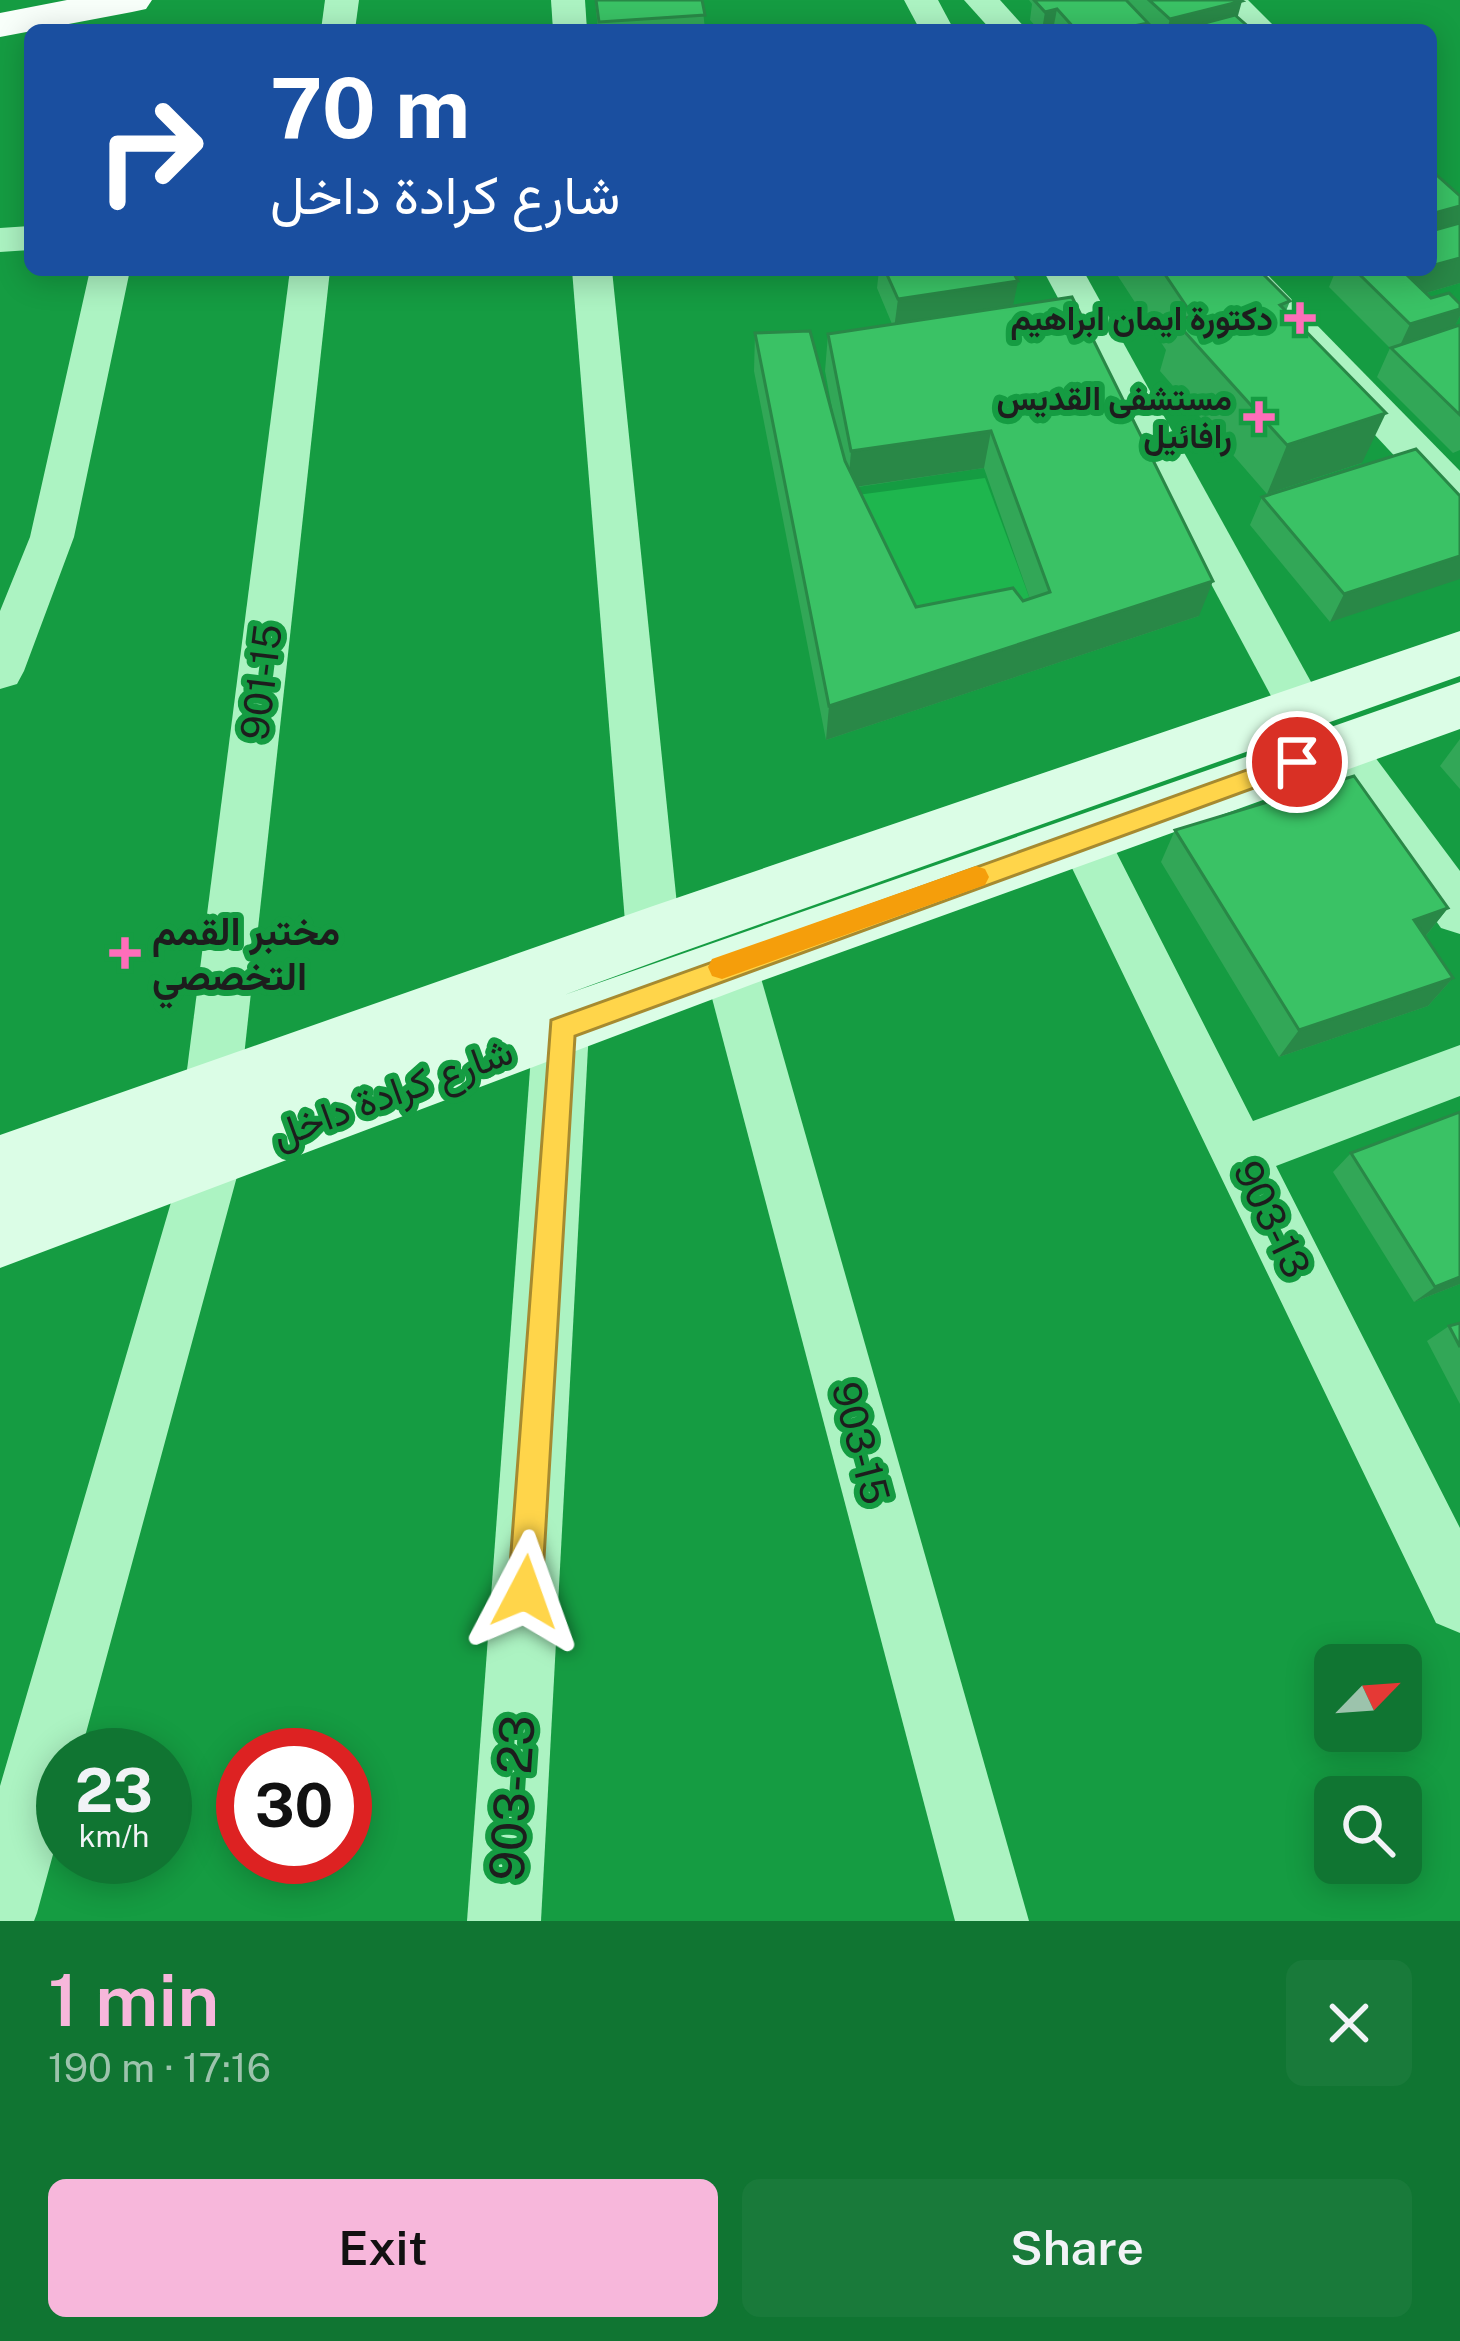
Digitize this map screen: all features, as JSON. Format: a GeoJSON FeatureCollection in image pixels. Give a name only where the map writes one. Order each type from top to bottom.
{"type":"FeatureCollection","features":[{"type":"Feature","properties":{"kind":"main road"},"geometry":{"type":"LineString","coordinates":[[0,25],[62,22],[132,0]]}},
{"type":"Feature","properties":{"kind":"main road","name":"شارع كرادة داخل"},"geometry":{"type":"LineString","coordinates":[[0,1233],[1084,839],[1321,728],[1460,653]]}},
{"type":"Feature","properties":{"kind":"main road","name":"شارع كرادة داخل"},"geometry":{"type":"LineString","coordinates":[[0,1168],[653,934],[1321,728],[1460,705]]}},
{"type":"Feature","properties":{"kind":"street"},"geometry":{"type":"LineString","coordinates":[[981,0],[1004,24]]}},
{"type":"Feature","properties":{"kind":"street"},"geometry":{"type":"LineString","coordinates":[[1228,0],[1255,24]]}},
{"type":"Feature","properties":{"kind":"street"},"geometry":{"type":"LineString","coordinates":[[0,671],[52,537],[109,276]]}},
{"type":"Feature","properties":{"kind":"street","name":"901-15"},"geometry":{"type":"LineString","coordinates":[[212,1093],[309,276]]}},
{"type":"Feature","properties":{"kind":"street"},"geometry":{"type":"LineString","coordinates":[[593,276],[653,934]]}},
{"type":"Feature","properties":{"kind":"street"},"geometry":{"type":"LineString","coordinates":[[1066,276],[1321,728],[1460,912]]}},
{"type":"Feature","properties":{"kind":"street"},"geometry":{"type":"LineString","coordinates":[[1246,276],[1460,499]]}},
{"type":"Feature","properties":{"kind":"street","name":"903-13"},"geometry":{"type":"LineString","coordinates":[[1084,839],[1460,1599]]}},
{"type":"Feature","properties":{"kind":"street","name":"903-15"},"geometry":{"type":"LineString","coordinates":[[730,964],[992,1921]]}},
{"type":"Feature","properties":{"kind":"street","name":"903-23"},"geometry":{"type":"LineString","coordinates":[[504,1921],[561,1029]]}},
{"type":"Feature","properties":{"kind":"street"},"geometry":{"type":"LineString","coordinates":[[1239,1153],[1460,1070]]}},
{"type":"Feature","properties":{"kind":"street"},"geometry":{"type":"LineString","coordinates":[[0,1913],[213,1158]]}},
{"type":"Feature","properties":{"kind":"green space"},"geometry":{"type":"Polygon","coordinates":[[[985,478],[1037,618],[921,639],[857,495],[985,478]]]}},
{"type":"Feature","properties":{"kind":"building"},"geometry":{"type":"Polygon","coordinates":[[[596,0],[702,0],[705,15],[599,22],[596,0]]]}},
{"type":"Feature","properties":{"kind":"building"},"geometry":{"type":"Polygon","coordinates":[[[1034,0],[1126,0],[1148,23],[1071,24],[1057,9],[1045,12],[1034,0]]]}},
{"type":"Feature","properties":{"kind":"building"},"geometry":{"type":"Polygon","coordinates":[[[1149,0],[1240,0],[1242,1],[1170,19],[1149,0]]]}},
{"type":"Feature","properties":{"kind":"building"},"geometry":{"type":"Polygon","coordinates":[[[1235,15],[1245,24],[1201,24],[1235,15]]]}},
{"type":"Feature","properties":{"kind":"building"},"geometry":{"type":"Polygon","coordinates":[[[1437,175],[1460,196],[1460,206],[1437,212],[1437,175]]]}},
{"type":"Feature","properties":{"kind":"building"},"geometry":{"type":"Polygon","coordinates":[[[1460,223],[1460,258],[1437,264],[1437,229],[1460,223]]]}},
{"type":"Feature","properties":{"kind":"building"},"geometry":{"type":"Polygon","coordinates":[[[888,276],[1015,276],[1018,281],[898,299],[888,276]]]}},
{"type":"Feature","properties":{"kind":"building"},"geometry":{"type":"Polygon","coordinates":[[[1166,276],[1265,276],[1290,301],[1280,305],[1386,413],[1287,445],[1175,321],[1193,316],[1166,276]]]}},
{"type":"Feature","properties":{"kind":"building"},"geometry":{"type":"Polygon","coordinates":[[[1361,276],[1408,276],[1431,298],[1449,293],[1460,304],[1460,309],[1410,324],[1361,276]]]}},
{"type":"Feature","properties":{"kind":"building"},"geometry":{"type":"Polygon","coordinates":[[[1072,297],[1213,581],[829,706],[755,333],[810,331],[845,461],[916,607],[1013,588],[1023,601],[1050,592],[991,431],[851,451],[828,334],[1072,297]]]}},
{"type":"Feature","properties":{"kind":"building"},"geometry":{"type":"Polygon","coordinates":[[[1460,325],[1460,415],[1391,348],[1460,325]]]}},
{"type":"Feature","properties":{"kind":"building"},"geometry":{"type":"Polygon","coordinates":[[[1416,449],[1460,496],[1460,556],[1344,594],[1262,497],[1416,449]]]}},
{"type":"Feature","properties":{"kind":"building"},"geometry":{"type":"Polygon","coordinates":[[[1354,776],[1448,908],[1414,920],[1453,978],[1299,1030],[1175,830],[1354,776]]]}},
{"type":"Feature","properties":{"kind":"building"},"geometry":{"type":"Polygon","coordinates":[[[1460,1112],[1460,1277],[1435,1287],[1351,1153],[1460,1112]]]}},
{"type":"Feature","properties":{"kind":"building"},"geometry":{"type":"Polygon","coordinates":[[[1460,1323],[1460,1347],[1449,1326],[1460,1323]]]}},
{"type":"Feature","properties":{"kind":"slow traffic"},"geometry":{"type":"LineString","coordinates":[[722,967],[976,877]]}},
{"type":"Feature","properties":{"kind":"place","name":"دكتورة ايمان ابراهيم"},"geometry":{"type":"Point","coordinates":[1300,318]}},
{"type":"Feature","properties":{"kind":"place","name":"مستشفى القديس رافائيل"},"geometry":{"type":"Point","coordinates":[1259,417]}},
{"type":"Feature","properties":{"kind":"place","name":"مختبر القمم التخصصي"},"geometry":{"type":"Point","coordinates":[125,953]}},
{"type":"Feature","properties":{"kind":"route"},"geometry":{"type":"LineString","coordinates":[[525,1592],[561,1029],[1297,762]]}}]}
